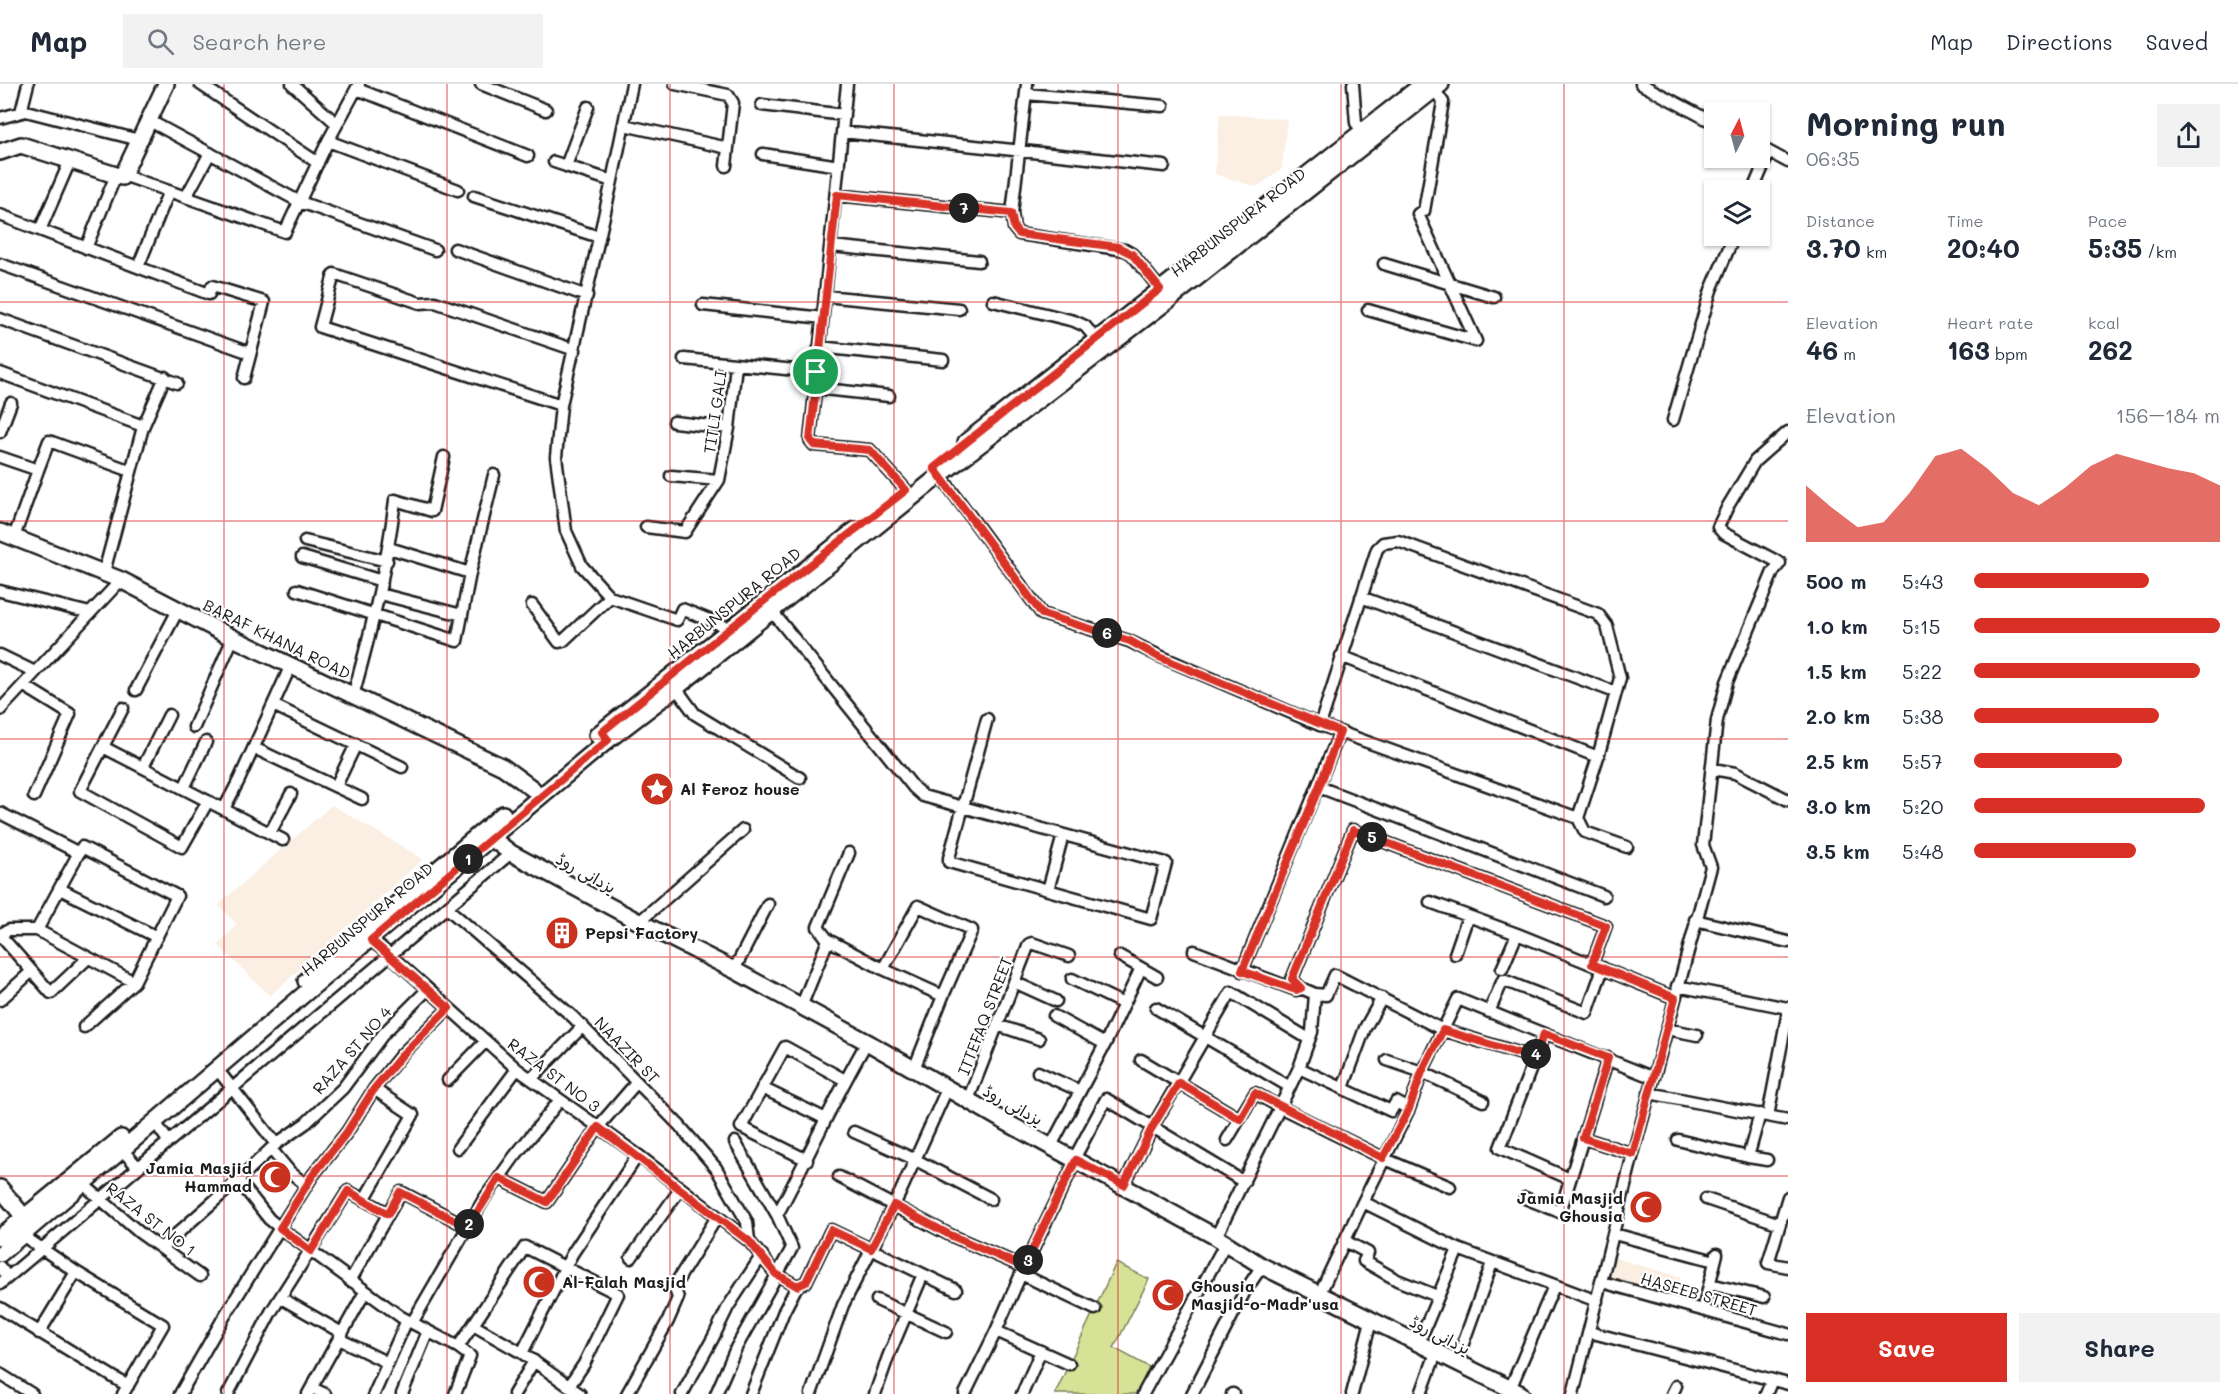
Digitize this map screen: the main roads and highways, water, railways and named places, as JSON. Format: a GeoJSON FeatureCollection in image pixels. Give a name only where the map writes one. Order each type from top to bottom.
{"type":"FeatureCollection","features":[{"type":"Feature","properties":{"kind":"main road"},"geometry":{"type":"LineString","coordinates":[[0,152],[21,145],[119,175],[166,84]]}},
{"type":"Feature","properties":{"kind":"main road","name":"HARBUNSPURA ROAD"},"geometry":{"type":"LineString","coordinates":[[0,1254],[79,1180],[306,987],[533,789],[676,688],[1096,339],[1160,289],[1235,239],[1363,131],[1433,86]]}},
{"type":"Feature","properties":{"kind":"main road","name":"HARBUNSPURA ROAD"},"geometry":{"type":"LineString","coordinates":[[0,1237],[24,1217],[122,1150],[217,1069],[306,987],[371,940],[731,629],[906,490],[937,471],[1433,86]]}},
{"type":"Feature","properties":{"kind":"main road","name":"BARAF KHANA ROAD"},"geometry":{"type":"LineString","coordinates":[[7,534],[121,580],[233,638],[502,767],[533,789]]}},
{"type":"Feature","properties":{"kind":"main road","name":"یزدانی روڈ"},"geometry":{"type":"LineString","coordinates":[[491,838],[511,853],[867,1042],[947,1089],[1221,1240],[1262,1266],[1371,1321],[1419,1342],[1493,1388],[1516,1391]]}},
{"type":"Feature","properties":{"kind":"main road"},"geometry":{"type":"LineString","coordinates":[[0,1188],[24,1217]]}},
{"type":"Feature","properties":{"kind":"place","name":"Al Feroz house"},"geometry":{"type":"Point","coordinates":[657,789]}},
{"type":"Feature","properties":{"kind":"place","name":"Pepsi Factory"},"geometry":{"type":"Point","coordinates":[562,933]}},
{"type":"Feature","properties":{"kind":"place","name":"Jamia Masjid Hammad"},"geometry":{"type":"Point","coordinates":[275,1177]}},
{"type":"Feature","properties":{"kind":"place","name":"Jamia Masjid Ghousia"},"geometry":{"type":"Point","coordinates":[1646,1207]}},
{"type":"Feature","properties":{"kind":"place","name":"Al-Falah Masjid"},"geometry":{"type":"Point","coordinates":[539,1282]}},
{"type":"Feature","properties":{"kind":"place","name":"Ghousia Masjid-o-Madr'usa"},"geometry":{"type":"Point","coordinates":[1168,1295]}}]}
